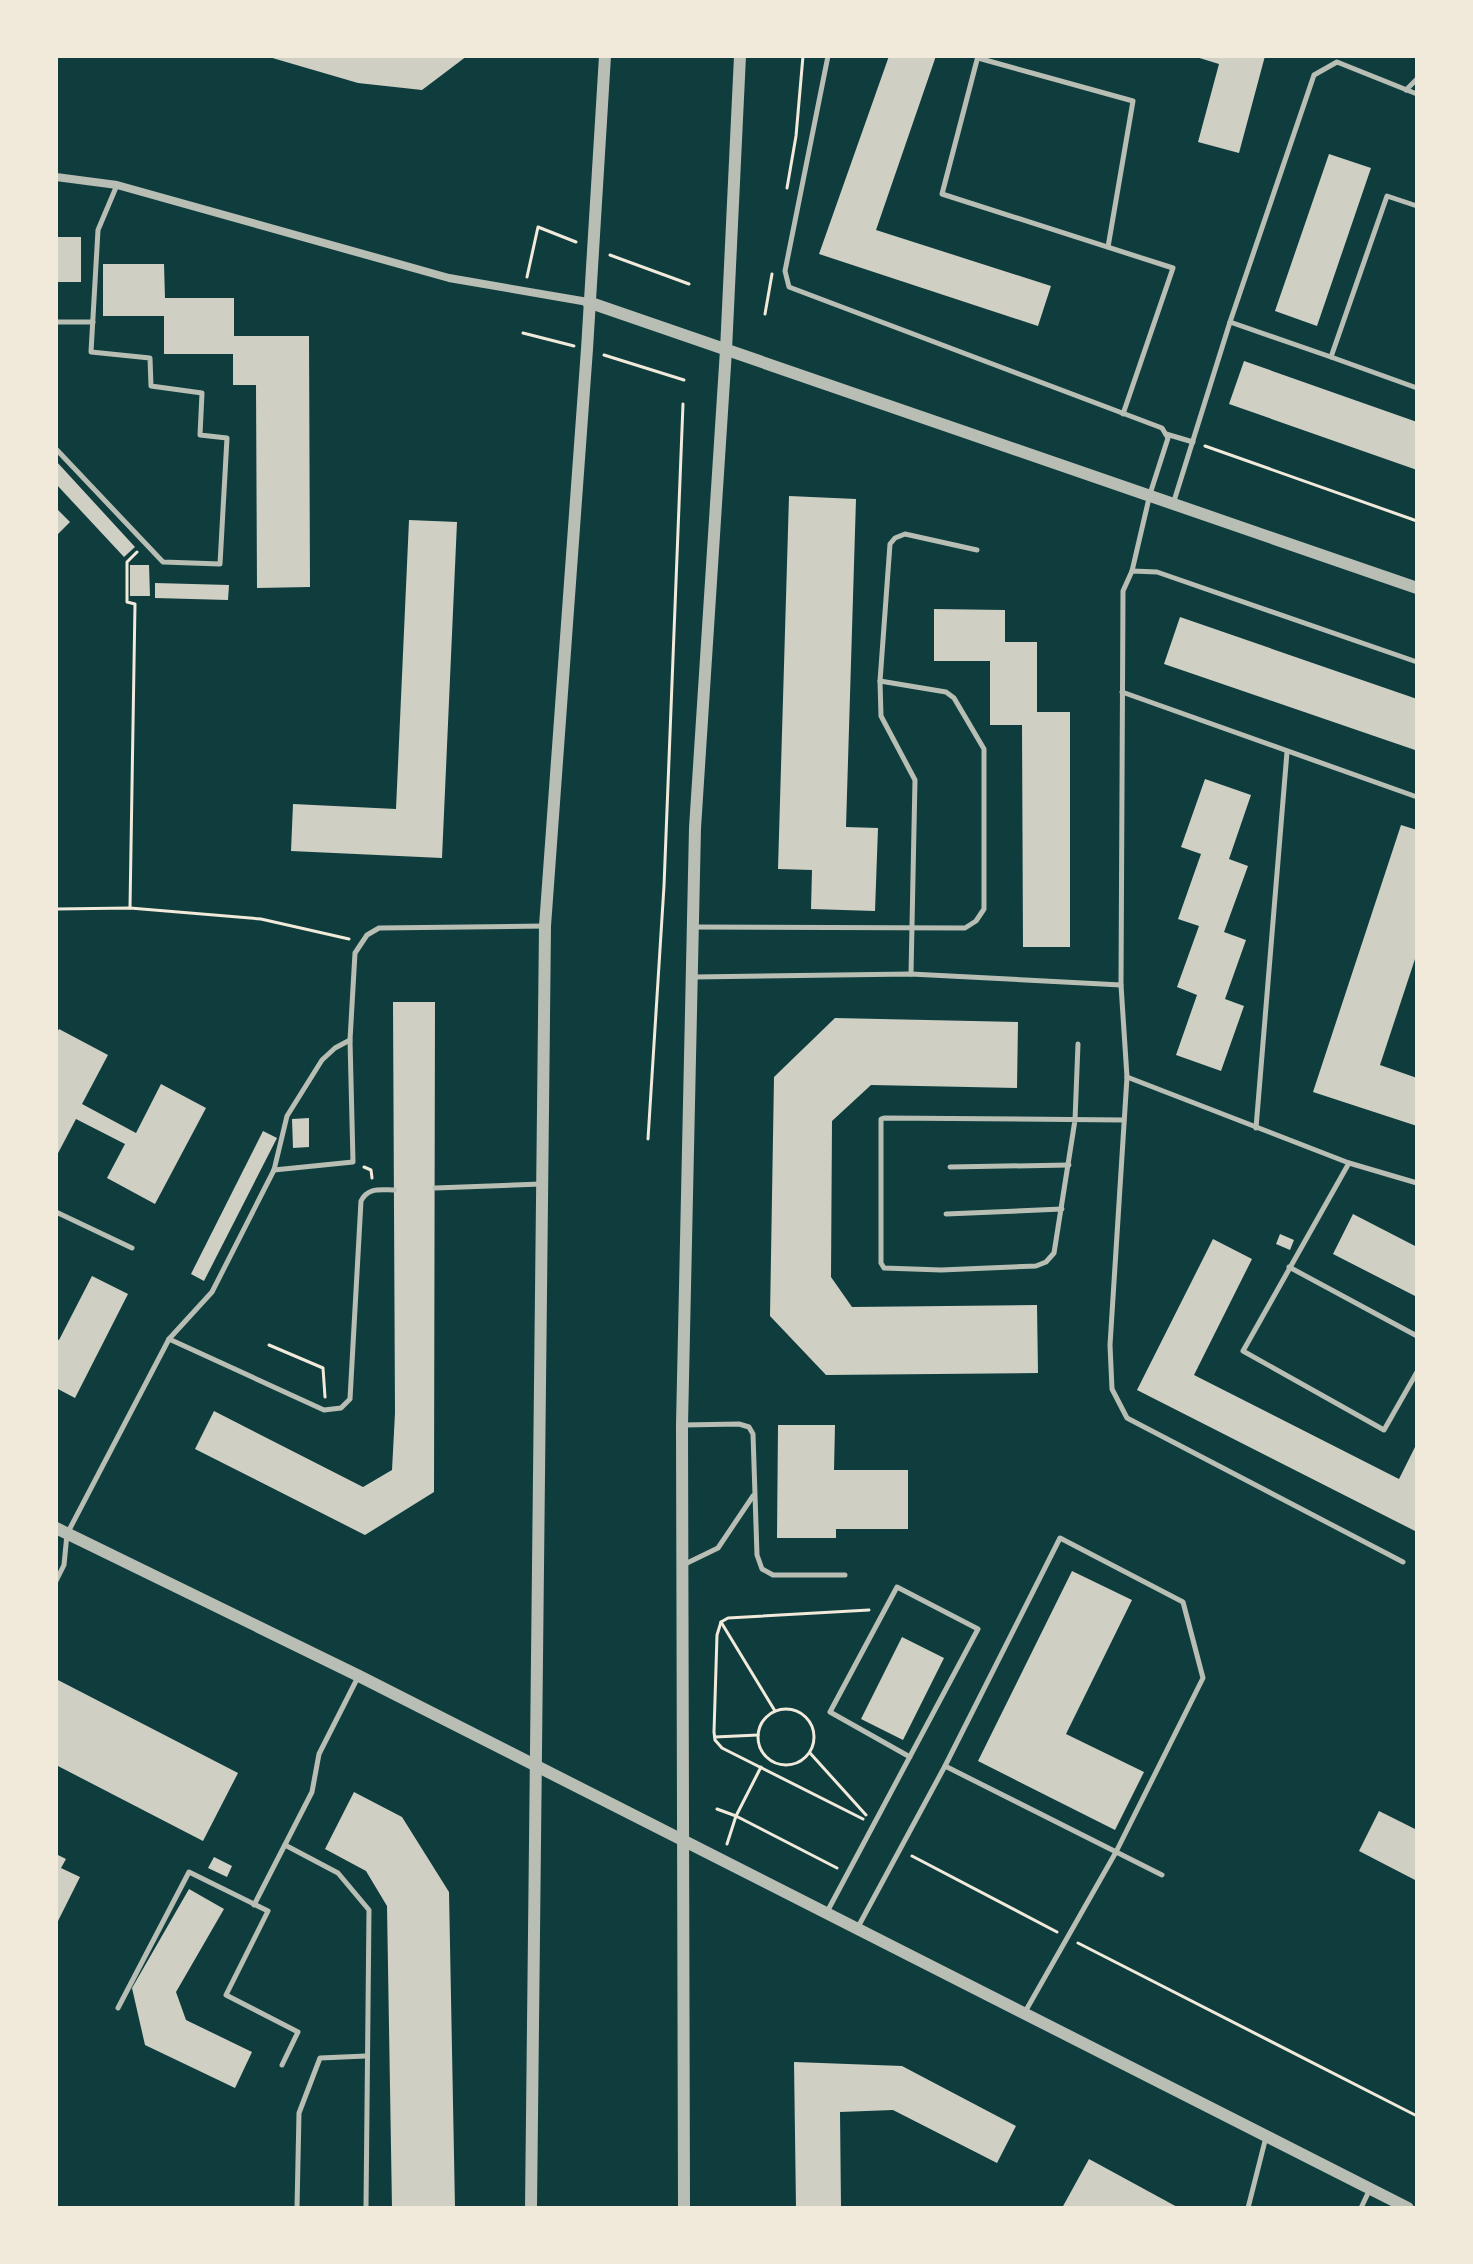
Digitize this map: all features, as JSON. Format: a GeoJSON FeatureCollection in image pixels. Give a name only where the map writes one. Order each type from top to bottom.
{"type":"FeatureCollection","features":[{"type":"Feature","properties":{"kind":"street"},"geometry":{"type":"LineString","coordinates":[[531,2208],[545,926],[605,56]]}},
{"type":"Feature","properties":{"kind":"street"},"geometry":{"type":"LineString","coordinates":[[684,2208],[682,1425],[691,977],[695,828],[726,350],[740,56]]}},
{"type":"Feature","properties":{"kind":"street"},"geometry":{"type":"LineString","coordinates":[[56,177],[117,185],[449,278],[588,302],[1417,588]]}},
{"type":"Feature","properties":{"kind":"street"},"geometry":{"type":"LineString","coordinates":[[62,1531],[359,1676],[1408,2208]]}},
{"type":"Feature","properties":{"kind":"lane"},"geometry":{"type":"LineString","coordinates":[[828,56],[785,271],[789,287],[1162,428],[1168,438],[1150,494],[1132,571],[1123,591],[1121,985],[1127,1077],[1110,1345],[1112,1389],[1127,1418],[1403,1562]]}},
{"type":"Feature","properties":{"kind":"lane"},"geometry":{"type":"LineString","coordinates":[[1108,247],[1133,101],[978,57],[942,194],[1173,268],[1123,414]]}},
{"type":"Feature","properties":{"kind":"lane"},"geometry":{"type":"LineString","coordinates":[[1173,502],[1314,75],[1337,62],[1417,94]]}},
{"type":"Feature","properties":{"kind":"lane"},"geometry":{"type":"LineString","coordinates":[[1406,90],[1417,79]]}},
{"type":"Feature","properties":{"kind":"lane"},"geometry":{"type":"LineString","coordinates":[[56,449],[163,562],[220,564],[227,438],[200,435],[202,393],[151,386],[150,358],[91,352],[98,230],[117,185]]}},
{"type":"Feature","properties":{"kind":"lane"},"geometry":{"type":"LineString","coordinates":[[1331,357],[1387,196],[1417,206]]}},
{"type":"Feature","properties":{"kind":"lane"},"geometry":{"type":"LineString","coordinates":[[56,322],[93,322]]}},
{"type":"Feature","properties":{"kind":"lane"},"geometry":{"type":"LineString","coordinates":[[1230,322],[1417,388]]}},
{"type":"Feature","properties":{"kind":"lane"},"geometry":{"type":"LineString","coordinates":[[1166,433],[1193,442]]}},
{"type":"Feature","properties":{"kind":"lane"},"geometry":{"type":"LineString","coordinates":[[911,974],[915,780],[881,716],[880,681],[890,544],[905,534],[977,550]]}},
{"type":"Feature","properties":{"kind":"lane"},"geometry":{"type":"LineString","coordinates":[[1132,571],[1157,572],[1417,662]]}},
{"type":"Feature","properties":{"kind":"lane"},"geometry":{"type":"LineString","coordinates":[[693,927],[965,928],[976,921],[984,909],[984,749],[954,698],[946,692],[880,681]]}},
{"type":"Feature","properties":{"kind":"lane"},"geometry":{"type":"LineString","coordinates":[[1122,692],[1417,797]]}},
{"type":"Feature","properties":{"kind":"lane"},"geometry":{"type":"LineString","coordinates":[[1256,1128],[1287,752]]}},
{"type":"Feature","properties":{"kind":"lane"},"geometry":{"type":"LineString","coordinates":[[274,1170],[353,1162],[350,1040],[355,953],[367,935],[379,928],[545,926]]}},
{"type":"Feature","properties":{"kind":"lane"},"geometry":{"type":"LineString","coordinates":[[691,977],[911,974],[1121,985]]}},
{"type":"Feature","properties":{"kind":"lane"},"geometry":{"type":"LineString","coordinates":[[56,1581],[64,1565],[62,1531],[169,1339],[212,1292],[274,1170],[287,1116],[322,1060],[350,1040]]}},
{"type":"Feature","properties":{"kind":"lane"},"geometry":{"type":"LineString","coordinates":[[1078,1044],[1075,1120],[1054,1253],[1046,1262],[1036,1266],[941,1270],[884,1268],[881,1263],[879,1122],[884,1118],[1075,1120],[1124,1120]]}},
{"type":"Feature","properties":{"kind":"lane"},"geometry":{"type":"LineString","coordinates":[[1127,1077],[1349,1163],[1417,1183]]}},
{"type":"Feature","properties":{"kind":"lane"},"geometry":{"type":"LineString","coordinates":[[1349,1163],[1243,1351],[1384,1430],[1417,1372]]}},
{"type":"Feature","properties":{"kind":"lane"},"geometry":{"type":"LineString","coordinates":[[950,1167],[1069,1165]]}},
{"type":"Feature","properties":{"kind":"lane"},"geometry":{"type":"LineString","coordinates":[[435,1188],[542,1184]]}},
{"type":"Feature","properties":{"kind":"lane"},"geometry":{"type":"LineString","coordinates":[[169,1339],[324,1410],[341,1408],[350,1399],[361,1201],[364,1194],[372,1190],[394,1190]]}},
{"type":"Feature","properties":{"kind":"lane"},"geometry":{"type":"LineString","coordinates":[[946,1214],[1062,1209]]}},
{"type":"Feature","properties":{"kind":"lane"},"geometry":{"type":"LineString","coordinates":[[56,1212],[132,1248]]}},
{"type":"Feature","properties":{"kind":"lane"},"geometry":{"type":"LineString","coordinates":[[1289,1267],[1417,1336]]}},
{"type":"Feature","properties":{"kind":"lane"},"geometry":{"type":"LineString","coordinates":[[682,1425],[739,1424],[749,1427],[753,1434],[753,1495],[757,1555],[762,1569],[773,1575],[845,1575]]}},
{"type":"Feature","properties":{"kind":"lane"},"geometry":{"type":"LineString","coordinates":[[682,1566],[718,1548],[753,1495]]}},
{"type":"Feature","properties":{"kind":"lane"},"geometry":{"type":"LineString","coordinates":[[858,1928],[945,1766],[1060,1538],[1183,1602],[1203,1678],[1116,1852],[1024,2013]]}},
{"type":"Feature","properties":{"kind":"lane"},"geometry":{"type":"LineString","coordinates":[[826,1913],[848,1873],[910,1757],[978,1629],[897,1587],[830,1712],[910,1757]]}},
{"type":"Feature","properties":{"kind":"lane"},"geometry":{"type":"LineString","coordinates":[[254,1905],[312,1792],[319,1754],[359,1676]]}},
{"type":"Feature","properties":{"kind":"lane"},"geometry":{"type":"LineString","coordinates":[[945,1766],[1162,1875]]}},
{"type":"Feature","properties":{"kind":"lane"},"geometry":{"type":"LineString","coordinates":[[285,1845],[338,1873],[369,1910],[366,2208]]}},
{"type":"Feature","properties":{"kind":"lane"},"geometry":{"type":"LineString","coordinates":[[118,2008],[189,1872],[268,1911],[226,1995],[298,2032],[282,2065]]}},
{"type":"Feature","properties":{"kind":"lane"},"geometry":{"type":"LineString","coordinates":[[297,2208],[299,2113],[320,2058],[366,2056]]}},
{"type":"Feature","properties":{"kind":"lane"},"geometry":{"type":"LineString","coordinates":[[1248,2208],[1266,2136]]}},
{"type":"Feature","properties":{"kind":"lane"},"geometry":{"type":"LineString","coordinates":[[1361,2208],[1370,2189]]}},
{"type":"Feature","properties":{"kind":"path"},"geometry":{"type":"LineString","coordinates":[[786,196],[796,136],[803,56]]}},
{"type":"Feature","properties":{"kind":"path"},"geometry":{"type":"LineString","coordinates":[[765,314],[773,270]]}},
{"type":"Feature","properties":{"kind":"path"},"geometry":{"type":"LineString","coordinates":[[648,1139],[664,886],[683,404]]}},
{"type":"Feature","properties":{"kind":"path"},"geometry":{"type":"LineString","coordinates":[[1193,442],[1417,521]]}},
{"type":"Feature","properties":{"kind":"path"},"geometry":{"type":"LineString","coordinates":[[130,908],[135,604],[127,602],[127,562],[146,544]]}},
{"type":"Feature","properties":{"kind":"path"},"geometry":{"type":"LineString","coordinates":[[56,909],[130,908],[261,919],[362,942]]}},
{"type":"Feature","properties":{"kind":"path"},"geometry":{"type":"LineString","coordinates":[[269,1345],[323,1368],[325,1389]]}},
{"type":"Feature","properties":{"kind":"path"},"geometry":{"type":"LineString","coordinates":[[874,1824],[722,1748],[715,1737],[717,1635],[721,1622],[728,1618],[885,1609]]}},
{"type":"Feature","properties":{"kind":"path"},"geometry":{"type":"LineString","coordinates":[[721,1622],[775,1711]]}},
{"type":"Feature","properties":{"kind":"path"},"geometry":{"type":"LineString","coordinates":[[783,1709],[799,1712],[810,1722],[815,1738],[810,1753],[797,1763],[781,1765],[761,1751],[758,1735],[763,1721],[775,1711],[783,1709]]}},
{"type":"Feature","properties":{"kind":"path"},"geometry":{"type":"LineString","coordinates":[[715,1737],[758,1735]]}},
{"type":"Feature","properties":{"kind":"path"},"geometry":{"type":"LineString","coordinates":[[810,1753],[874,1824]]}},
{"type":"Feature","properties":{"kind":"path"},"geometry":{"type":"LineString","coordinates":[[726,1848],[736,1816],[761,1767]]}},
{"type":"Feature","properties":{"kind":"path"},"geometry":{"type":"LineString","coordinates":[[717,1809],[848,1873]]}},
{"type":"Feature","properties":{"kind":"path"},"geometry":{"type":"LineString","coordinates":[[900,1850],[1417,2116]]}},
{"type":"Feature","properties":{"kind":"building"},"geometry":{"type":"Polygon","coordinates":[[[467,56],[422,90],[358,83],[269,57],[467,56]]]}},
{"type":"Feature","properties":{"kind":"building"},"geometry":{"type":"Polygon","coordinates":[[[889,56],[936,56],[876,230],[1051,286],[1038,326],[819,254],[889,56]]]}},
{"type":"Feature","properties":{"kind":"building"},"geometry":{"type":"Polygon","coordinates":[[[1193,56],[1265,56],[1239,153],[1198,142],[1219,64],[1193,56]]]}},
{"type":"Feature","properties":{"kind":"building"},"geometry":{"type":"Polygon","coordinates":[[[1329,154],[1371,168],[1317,326],[1275,311],[1329,154]]]}},
{"type":"Feature","properties":{"kind":"building"},"geometry":{"type":"Polygon","coordinates":[[[56,237],[81,237],[81,282],[56,282],[56,237]]]}},
{"type":"Feature","properties":{"kind":"building"},"geometry":{"type":"Polygon","coordinates":[[[103,264],[164,264],[165,298],[234,298],[234,336],[309,336],[310,587],[257,588],[256,385],[233,385],[233,354],[164,354],[164,316],[103,316],[103,264]]]}},
{"type":"Feature","properties":{"kind":"building"},"geometry":{"type":"Polygon","coordinates":[[[1244,361],[1417,422],[1417,470],[1229,404],[1244,361]]]}},
{"type":"Feature","properties":{"kind":"building"},"geometry":{"type":"Polygon","coordinates":[[[56,461],[135,547],[124,557],[56,484],[56,461]]]}},
{"type":"Feature","properties":{"kind":"building"},"geometry":{"type":"Polygon","coordinates":[[[789,496],[856,499],[846,827],[878,828],[875,911],[811,909],[812,870],[778,869],[789,496]]]}},
{"type":"Feature","properties":{"kind":"building"},"geometry":{"type":"Polygon","coordinates":[[[56,508],[70,522],[56,536],[56,508]]]}},
{"type":"Feature","properties":{"kind":"building"},"geometry":{"type":"Polygon","coordinates":[[[409,520],[457,522],[442,858],[291,851],[293,804],[396,809],[409,520]]]}},
{"type":"Feature","properties":{"kind":"building"},"geometry":{"type":"Polygon","coordinates":[[[130,565],[149,565],[150,596],[130,596],[130,565]]]}},
{"type":"Feature","properties":{"kind":"building"},"geometry":{"type":"Polygon","coordinates":[[[155,583],[229,585],[228,600],[155,598],[155,583]]]}},
{"type":"Feature","properties":{"kind":"building"},"geometry":{"type":"Polygon","coordinates":[[[934,609],[1005,610],[1005,642],[1037,642],[1037,712],[1070,712],[1070,947],[1023,947],[1022,725],[990,725],[990,661],[934,661],[934,609]]]}},
{"type":"Feature","properties":{"kind":"building"},"geometry":{"type":"Polygon","coordinates":[[[1180,617],[1417,699],[1415,750],[1164,664],[1180,617]]]}},
{"type":"Feature","properties":{"kind":"building"},"geometry":{"type":"Polygon","coordinates":[[[1205,779],[1251,795],[1229,859],[1248,866],[1224,932],[1246,940],[1225,999],[1244,1006],[1221,1071],[1176,1055],[1197,995],[1177,987],[1199,926],[1178,919],[1201,854],[1181,847],[1205,779]]]}},
{"type":"Feature","properties":{"kind":"building"},"geometry":{"type":"Polygon","coordinates":[[[1401,825],[1417,830],[1417,953],[1380,1065],[1417,1078],[1417,1126],[1313,1092],[1401,825]]]}},
{"type":"Feature","properties":{"kind":"building"},"geometry":{"type":"Polygon","coordinates":[[[393,1002],[435,1002],[434,1492],[365,1535],[195,1449],[214,1411],[363,1487],[392,1470],[395,1413],[393,1002]]]}},
{"type":"Feature","properties":{"kind":"building"},"geometry":{"type":"Polygon","coordinates":[[[835,1018],[1018,1022],[1017,1088],[871,1085],[832,1121],[831,1277],[852,1307],[1037,1305],[1038,1373],[826,1375],[770,1316],[774,1077],[835,1018]]]}},
{"type":"Feature","properties":{"kind":"building"},"geometry":{"type":"Polygon","coordinates":[[[59,1029],[108,1055],[82,1104],[136,1133],[161,1084],[206,1108],[155,1204],[107,1178],[125,1144],[76,1119],[56,1157],[56,1034],[59,1029]]]}},
{"type":"Feature","properties":{"kind":"building"},"geometry":{"type":"Polygon","coordinates":[[[309,1118],[309,1147],[293,1148],[292,1119],[309,1118]]]}},
{"type":"Feature","properties":{"kind":"building"},"geometry":{"type":"Polygon","coordinates":[[[263,1131],[277,1138],[204,1281],[191,1274],[263,1131]]]}},
{"type":"Feature","properties":{"kind":"building"},"geometry":{"type":"Polygon","coordinates":[[[1353,1214],[1417,1247],[1417,1297],[1333,1254],[1353,1214]]]}},
{"type":"Feature","properties":{"kind":"building"},"geometry":{"type":"Polygon","coordinates":[[[1280,1234],[1294,1240],[1290,1250],[1276,1244],[1280,1234]]]}},
{"type":"Feature","properties":{"kind":"building"},"geometry":{"type":"Polygon","coordinates":[[[1213,1239],[1252,1259],[1194,1375],[1399,1479],[1417,1443],[1417,1532],[1137,1390],[1213,1239]]]}},
{"type":"Feature","properties":{"kind":"building"},"geometry":{"type":"Polygon","coordinates":[[[92,1276],[128,1294],[75,1398],[56,1388],[56,1339],[59,1340],[92,1276]]]}},
{"type":"Feature","properties":{"kind":"building"},"geometry":{"type":"Polygon","coordinates":[[[778,1425],[835,1425],[834,1470],[908,1470],[908,1529],[836,1529],[836,1538],[777,1538],[778,1425]]]}},
{"type":"Feature","properties":{"kind":"building"},"geometry":{"type":"Polygon","coordinates":[[[1072,1571],[1132,1600],[1066,1734],[1144,1772],[1115,1830],[978,1761],[1072,1571]]]}},
{"type":"Feature","properties":{"kind":"building"},"geometry":{"type":"Polygon","coordinates":[[[902,1637],[944,1658],[903,1740],[861,1719],[902,1637]]]}},
{"type":"Feature","properties":{"kind":"building"},"geometry":{"type":"Polygon","coordinates":[[[56,1679],[238,1773],[203,1841],[56,1765],[56,1679]]]}},
{"type":"Feature","properties":{"kind":"building"},"geometry":{"type":"Polygon","coordinates":[[[354,1792],[402,1817],[449,1892],[455,2208],[392,2208],[387,1906],[366,1871],[325,1849],[354,1792]]]}},
{"type":"Feature","properties":{"kind":"building"},"geometry":{"type":"Polygon","coordinates":[[[1379,1811],[1417,1830],[1417,1881],[1359,1851],[1379,1811]]]}},
{"type":"Feature","properties":{"kind":"building"},"geometry":{"type":"Polygon","coordinates":[[[56,1854],[66,1859],[61,1868],[80,1877],[56,1925],[56,1854]]]}},
{"type":"Feature","properties":{"kind":"building"},"geometry":{"type":"Polygon","coordinates":[[[214,1857],[232,1866],[227,1877],[208,1868],[214,1857]]]}},
{"type":"Feature","properties":{"kind":"building"},"geometry":{"type":"Polygon","coordinates":[[[189,1889],[224,1909],[176,1992],[186,2020],[252,2052],[235,2088],[145,2045],[132,1988],[189,1889]]]}},
{"type":"Feature","properties":{"kind":"building"},"geometry":{"type":"Polygon","coordinates":[[[794,2062],[902,2066],[1016,2126],[997,2163],[893,2110],[840,2112],[841,2208],[796,2208],[794,2062]]]}},
{"type":"Feature","properties":{"kind":"building"},"geometry":{"type":"Polygon","coordinates":[[[1089,2159],[1179,2208],[1062,2208],[1089,2159]]]}}]}
